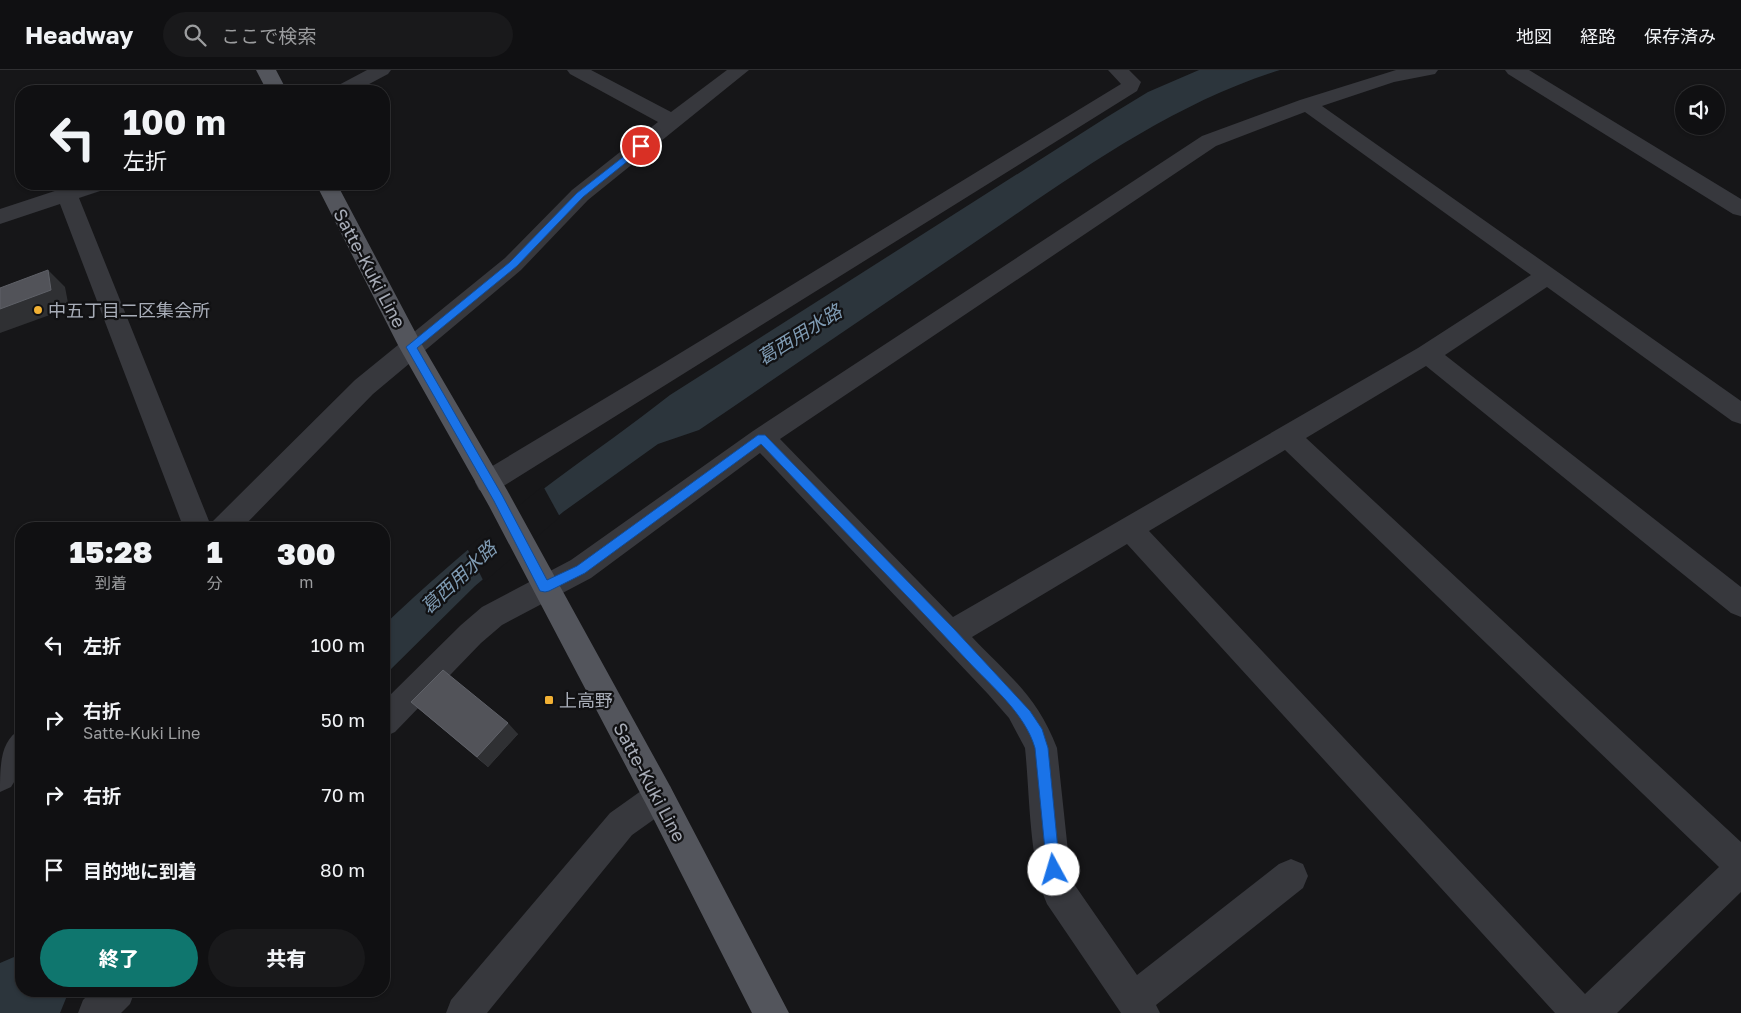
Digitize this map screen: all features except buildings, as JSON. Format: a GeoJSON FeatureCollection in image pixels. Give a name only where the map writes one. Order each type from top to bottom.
{"type":"FeatureCollection","features":[{"type":"Feature","properties":{"kind":"main road"},"geometry":{"type":"LineString","coordinates":[[266,70],[274,85]]}},
{"type":"Feature","properties":{"kind":"main road","name":"Satte-Kuki Line"},"geometry":{"type":"LineString","coordinates":[[329,190],[411,347],[493,490],[658,797],[771,1013]]}},
{"type":"Feature","properties":{"kind":"street"},"geometry":{"type":"LineString","coordinates":[[353,85],[381,70]]}},
{"type":"Feature","properties":{"kind":"street"},"geometry":{"type":"LineString","coordinates":[[577,70],[672,121]]}},
{"type":"Feature","properties":{"kind":"street"},"geometry":{"type":"LineString","coordinates":[[230,522],[364,387],[513,264],[580,195],[739,70]]}},
{"type":"Feature","properties":{"kind":"street"},"geometry":{"type":"LineString","coordinates":[[493,490],[668,373],[1130,87],[1131,82],[1118,70]]}},
{"type":"Feature","properties":{"kind":"street"},"geometry":{"type":"LineString","coordinates":[[390,716],[471,634],[538,574],[581,570],[762,438],[1210,141],[1307,104],[1390,77],[1428,70]]}},
{"type":"Feature","properties":{"kind":"street"},"geometry":{"type":"LineString","coordinates":[[1515,70],[1741,209]]}},
{"type":"Feature","properties":{"kind":"street"},"geometry":{"type":"LineString","coordinates":[[1307,104],[1741,414]]}},
{"type":"Feature","properties":{"kind":"street"},"geometry":{"type":"LineString","coordinates":[[0,217],[79,190]]}},
{"type":"Feature","properties":{"kind":"street"},"geometry":{"type":"LineString","coordinates":[[67,194],[195,522]]}},
{"type":"Feature","properties":{"kind":"street"},"geometry":{"type":"LineString","coordinates":[[951,634],[1427,354],[1547,276]]}},
{"type":"Feature","properties":{"kind":"street"},"geometry":{"type":"LineString","coordinates":[[1427,354],[1741,604]]}},
{"type":"Feature","properties":{"kind":"street"},"geometry":{"type":"LineString","coordinates":[[1288,436],[1741,867],[1591,1013]]}},
{"type":"Feature","properties":{"kind":"street"},"geometry":{"type":"LineString","coordinates":[[762,438],[951,634],[1026,715],[1037,733],[1042,748],[1054,870],[1060,892],[1138,1007],[1291,876]]}},
{"type":"Feature","properties":{"kind":"street"},"geometry":{"type":"LineString","coordinates":[[1130,529],[1579,1013]]}},
{"type":"Feature","properties":{"kind":"street"},"geometry":{"type":"LineString","coordinates":[[0,776],[15,753]]}},
{"type":"Feature","properties":{"kind":"street"},"geometry":{"type":"LineString","coordinates":[[464,1013],[621,824],[658,797]]}},
{"type":"Feature","properties":{"kind":"street"},"geometry":{"type":"LineString","coordinates":[[96,1013],[111,997]]}},
{"type":"Feature","properties":{"kind":"water"},"geometry":{"type":"Polygon","coordinates":[[[1199,70],[1280,70],[1240,84],[1201,101],[1126,142],[1054,188],[699,430],[658,444],[563,512],[475,586],[390,670],[390,619],[467,550],[554,481],[670,395],[1148,92],[1199,70]]]}},
{"type":"Feature","properties":{"kind":"pier"},"geometry":{"type":"Polygon","coordinates":[[[543,486],[560,517],[484,582],[467,548],[543,486]]]}},
{"type":"Feature","properties":{"kind":"waterway","name":"葛西用水路"},"geometry":{"type":"LineString","coordinates":[[6,1013],[23,997]]}},
{"type":"Feature","properties":{"kind":"place","name":"中五丁目二区集会所"},"geometry":{"type":"Point","coordinates":[38,310]}},
{"type":"Feature","properties":{"kind":"place","name":"上高野"},"geometry":{"type":"Point","coordinates":[549,700]}},
{"type":"Feature","properties":{"kind":"route"},"geometry":{"type":"LineString","coordinates":[[641,146],[580,195],[513,264],[411,347],[498,498],[545,587],[581,570],[762,438],[951,634],[1026,715],[1037,733],[1042,748],[1054,870]]}}]}
